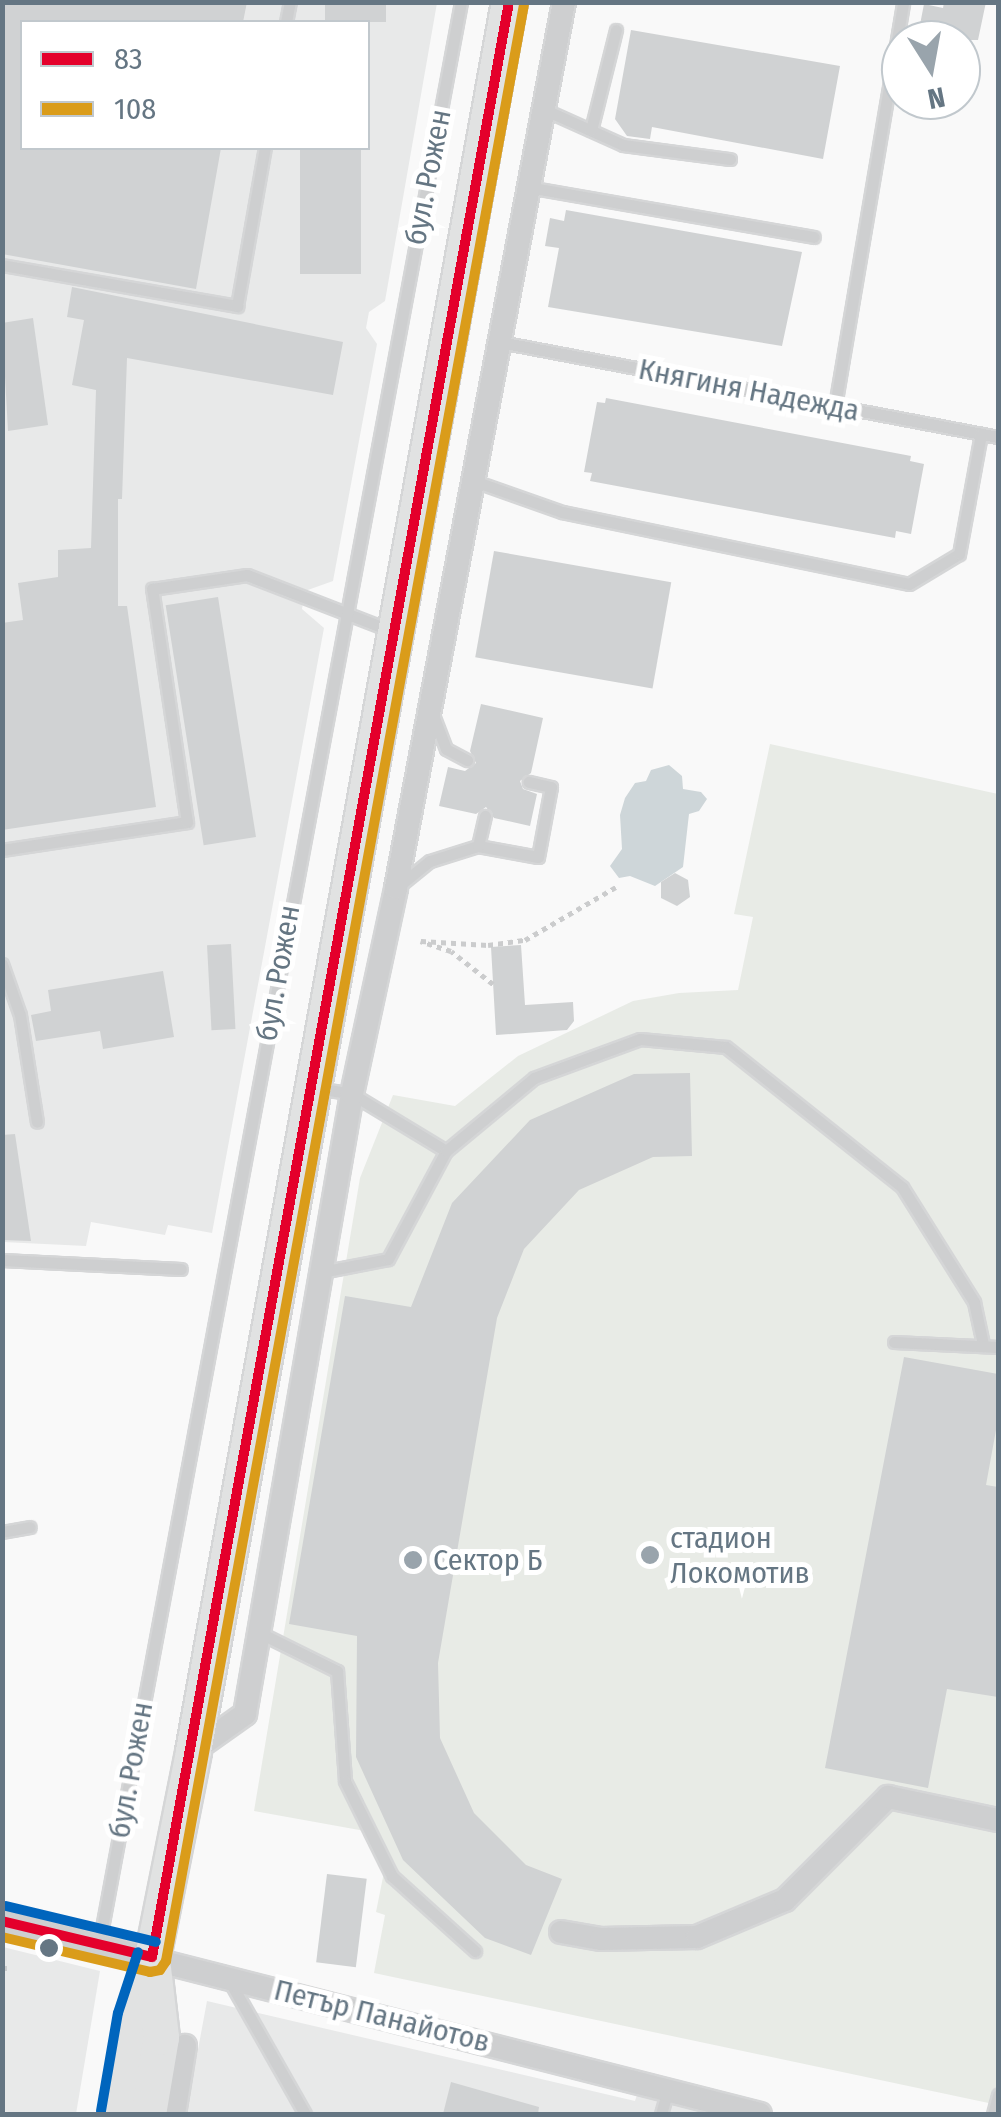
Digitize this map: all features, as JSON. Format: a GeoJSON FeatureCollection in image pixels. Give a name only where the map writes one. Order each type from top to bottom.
{"type":"FeatureCollection","features":[{"type":"Feature","properties":{"kind":"main road","name":"бул. Рожен"},"geometry":{"type":"LineString","coordinates":[[116,2114],[133,2016],[152,1957],[193,1751],[392,631],[509,2]]}},
{"type":"Feature","properties":{"kind":"main road","name":"бул. Рожен"},"geometry":{"type":"LineString","coordinates":[[148,2114],[161,2037],[152,1957]]}},
{"type":"Feature","properties":{"kind":"street","name":"бул. Рожен"},"geometry":{"type":"LineString","coordinates":[[193,1751],[245,1714],[262,1634],[352,1094],[396,888],[428,703],[564,2]]}},
{"type":"Feature","properties":{"kind":"street"},"geometry":{"type":"LineString","coordinates":[[561,1932],[600,1940],[698,1937],[785,1900],[888,1796],[998,1820]]}},
{"type":"Feature","properties":{"kind":"street","name":"Петър Панайотов"},"geometry":{"type":"LineString","coordinates":[[2,1921],[759,2114]]}},
{"type":"Feature","properties":{"kind":"street"},"geometry":{"type":"LineString","coordinates":[[174,2114],[185,2046]]}},
{"type":"Feature","properties":{"kind":"lane","name":"бул. Рожен"},"geometry":{"type":"LineString","coordinates":[[98,1944],[460,2]]}},
{"type":"Feature","properties":{"kind":"lane"},"geometry":{"type":"LineString","coordinates":[[835,406],[903,2]]}},
{"type":"Feature","properties":{"kind":"lane"},"geometry":{"type":"LineString","coordinates":[[592,130],[616,30]]}},
{"type":"Feature","properties":{"kind":"lane"},"geometry":{"type":"LineString","coordinates":[[543,109],[623,145],[730,159]]}},
{"type":"Feature","properties":{"kind":"lane"},"geometry":{"type":"LineString","coordinates":[[2,265],[237,306],[265,150]]}},
{"type":"Feature","properties":{"kind":"lane"},"geometry":{"type":"LineString","coordinates":[[528,187],[814,237]]}},
{"type":"Feature","properties":{"kind":"lane","name":"Княгиня Надежда"},"geometry":{"type":"LineString","coordinates":[[500,342],[998,437]]}},
{"type":"Feature","properties":{"kind":"lane"},"geometry":{"type":"LineString","coordinates":[[474,481],[562,512],[909,584],[959,554],[981,434]]}},
{"type":"Feature","properties":{"kind":"lane"},"geometry":{"type":"LineString","coordinates":[[2,850],[187,822],[152,588],[247,575],[392,631]]}},
{"type":"Feature","properties":{"kind":"lane"},"geometry":{"type":"LineString","coordinates":[[428,703],[446,749],[468,760]]}},
{"type":"Feature","properties":{"kind":"lane"},"geometry":{"type":"LineString","coordinates":[[396,888],[430,861],[478,846],[538,857],[551,787],[529,782]]}},
{"type":"Feature","properties":{"kind":"lane"},"geometry":{"type":"LineString","coordinates":[[478,846],[484,816]]}},
{"type":"Feature","properties":{"kind":"lane"},"geometry":{"type":"LineString","coordinates":[[2,964],[20,1015],[37,1122]]}},
{"type":"Feature","properties":{"kind":"lane"},"geometry":{"type":"LineString","coordinates":[[321,1272],[388,1259],[446,1151],[534,1078],[640,1039],[726,1048],[902,1187],[974,1302],[983,1344]]}},
{"type":"Feature","properties":{"kind":"lane"},"geometry":{"type":"LineString","coordinates":[[312,1087],[352,1094],[446,1151]]}},
{"type":"Feature","properties":{"kind":"lane"},"geometry":{"type":"LineString","coordinates":[[2,1260],[181,1269]]}},
{"type":"Feature","properties":{"kind":"lane"},"geometry":{"type":"LineString","coordinates":[[894,1342],[998,1347]]}},
{"type":"Feature","properties":{"kind":"lane"},"geometry":{"type":"LineString","coordinates":[[2,1532],[30,1527]]}},
{"type":"Feature","properties":{"kind":"lane"},"geometry":{"type":"LineString","coordinates":[[262,1634],[338,1671],[345,1782],[392,1876],[475,1951]]}},
{"type":"Feature","properties":{"kind":"lane"},"geometry":{"type":"LineString","coordinates":[[228,1976],[305,2114]]}},
{"type":"Feature","properties":{"kind":"lane"},"geometry":{"type":"LineString","coordinates":[[661,2114],[668,2090]]}},
{"type":"Feature","properties":{"kind":"lane"},"geometry":{"type":"LineString","coordinates":[[993,2114],[998,2095]]}},
{"type":"Feature","properties":{"kind":"path"},"geometry":{"type":"LineString","coordinates":[[493,984],[451,951],[421,941],[488,944],[525,940],[616,887]]}},
{"type":"Feature","properties":{"kind":"shaded area"},"geometry":{"type":"Polygon","coordinates":[[[3,3],[437,3],[385,301],[369,312],[366,328],[377,344],[333,581],[305,591],[302,609],[324,628],[212,1233],[168,1225],[165,1235],[91,1222],[86,1246],[3,1242],[3,3]]]}},
{"type":"Feature","properties":{"kind":"shaded area","name":"стадион Локомотив"},"geometry":{"type":"Polygon","coordinates":[[[770,744],[998,794],[998,2105],[374,1973],[385,1915],[376,1912],[384,1872],[365,1831],[254,1811],[360,1178],[393,1095],[455,1106],[518,1056],[633,1001],[679,993],[738,990],[753,917],[734,914],[770,744]]]}},
{"type":"Feature","properties":{"kind":"shaded area"},"geometry":{"type":"Polygon","coordinates":[[[669,765],[682,776],[683,789],[701,792],[707,799],[699,811],[689,814],[683,867],[655,886],[630,876],[619,878],[610,866],[622,849],[620,815],[625,798],[635,783],[646,781],[651,770],[669,765]]]}},
{"type":"Feature","properties":{"kind":"shaded area"},"geometry":{"type":"Polygon","coordinates":[[[3,1947],[100,1971],[76,2114],[3,2114],[3,1947]]]}},
{"type":"Feature","properties":{"kind":"shaded area"},"geometry":{"type":"Polygon","coordinates":[[[207,2001],[635,2101],[641,2082],[760,2114],[186,2114],[207,2001]]]}},
{"type":"Feature","properties":{"kind":"building"},"geometry":{"type":"Polygon","coordinates":[[[2,2],[247,2],[243,20],[20,20],[20,150],[221,150],[196,289],[2,254],[2,2]]]}},
{"type":"Feature","properties":{"kind":"building"},"geometry":{"type":"Polygon","coordinates":[[[325,2],[386,2],[386,22],[325,20],[325,2]]]}},
{"type":"Feature","properties":{"kind":"building"},"geometry":{"type":"Polygon","coordinates":[[[944,2],[986,2],[981,26],[981,20],[921,20],[924,4],[943,8],[944,2]]]}},
{"type":"Feature","properties":{"kind":"building"},"geometry":{"type":"Polygon","coordinates":[[[631,30],[840,66],[823,159],[652,127],[650,139],[627,136],[615,119],[631,30]]]}},
{"type":"Feature","properties":{"kind":"building"},"geometry":{"type":"Polygon","coordinates":[[[300,150],[361,150],[361,274],[300,274],[300,150]]]}},
{"type":"Feature","properties":{"kind":"building"},"geometry":{"type":"Polygon","coordinates":[[[566,210],[802,252],[782,346],[548,307],[559,248],[545,246],[550,218],[564,221],[566,210]]]}},
{"type":"Feature","properties":{"kind":"building"},"geometry":{"type":"Polygon","coordinates":[[[72,287],[343,342],[333,395],[127,358],[122,499],[118,499],[118,606],[127,606],[156,807],[2,830],[2,623],[23,620],[18,583],[58,577],[58,550],[91,548],[96,390],[72,385],[84,320],[67,317],[72,287]]]}},
{"type":"Feature","properties":{"kind":"building"},"geometry":{"type":"Polygon","coordinates":[[[33,318],[48,425],[8,431],[2,323],[33,318]]]}},
{"type":"Feature","properties":{"kind":"building"},"geometry":{"type":"Polygon","coordinates":[[[606,398],[911,456],[910,461],[924,464],[911,534],[896,531],[895,538],[590,481],[592,473],[584,472],[597,402],[605,403],[606,398]]]}},
{"type":"Feature","properties":{"kind":"building"},"geometry":{"type":"Polygon","coordinates":[[[494,551],[671,582],[653,689],[475,657],[494,551]]]}},
{"type":"Feature","properties":{"kind":"building"},"geometry":{"type":"Polygon","coordinates":[[[218,597],[256,837],[204,845],[166,605],[218,597]]]}},
{"type":"Feature","properties":{"kind":"building"},"geometry":{"type":"Polygon","coordinates":[[[481,704],[543,718],[531,773],[520,781],[523,789],[537,794],[530,826],[494,818],[486,807],[476,814],[439,806],[448,767],[465,771],[476,763],[470,751],[481,704]]]}},
{"type":"Feature","properties":{"kind":"building"},"geometry":{"type":"Polygon","coordinates":[[[675,873],[688,880],[690,897],[677,906],[661,898],[661,882],[675,873]]]}},
{"type":"Feature","properties":{"kind":"building"},"geometry":{"type":"Polygon","coordinates":[[[231,944],[235,1029],[211,1030],[207,945],[231,944]]]}},
{"type":"Feature","properties":{"kind":"building"},"geometry":{"type":"Polygon","coordinates":[[[521,945],[525,1005],[573,1002],[574,1021],[567,1030],[496,1035],[491,947],[521,945]]]}},
{"type":"Feature","properties":{"kind":"building"},"geometry":{"type":"Polygon","coordinates":[[[163,971],[174,1037],[103,1049],[100,1031],[36,1041],[31,1015],[51,1011],[48,990],[163,971]]]}},
{"type":"Feature","properties":{"kind":"building","name":"Сектор Б"},"geometry":{"type":"Polygon","coordinates":[[[690,1073],[692,1156],[653,1157],[579,1190],[524,1249],[497,1318],[438,1663],[440,1738],[474,1813],[526,1865],[562,1879],[531,1955],[485,1938],[403,1860],[356,1757],[357,1636],[289,1624],[345,1296],[411,1307],[452,1203],[530,1120],[634,1074],[690,1073]]]}},
{"type":"Feature","properties":{"kind":"building"},"geometry":{"type":"Polygon","coordinates":[[[15,1134],[31,1241],[2,1240],[2,1135],[15,1134]]]}},
{"type":"Feature","properties":{"kind":"building"},"geometry":{"type":"Polygon","coordinates":[[[904,1357],[998,1374],[998,1419],[986,1485],[998,1487],[998,1697],[947,1689],[928,1788],[825,1768],[904,1357]]]}},
{"type":"Feature","properties":{"kind":"building"},"geometry":{"type":"Polygon","coordinates":[[[327,1874],[367,1879],[356,1967],[316,1962],[327,1874]]]}},
{"type":"Feature","properties":{"kind":"building"},"geometry":{"type":"Polygon","coordinates":[[[451,2082],[539,2107],[538,2114],[443,2114],[451,2082]]]}},
{"type":"Feature","properties":{"kind":"transit line","name":"83"},"geometry":{"type":"LineString","coordinates":[[2,1921],[152,1957],[509,2]]}},
{"type":"Feature","properties":{"kind":"transit line","name":"108"},"geometry":{"type":"LineString","coordinates":[[2,1937],[150,1972],[160,1970],[166,1961],[524,5]]}},
{"type":"Feature","properties":{"kind":"transit line"},"geometry":{"type":"LineString","coordinates":[[6,1906],[156,1942]]}},
{"type":"Feature","properties":{"kind":"transit line"},"geometry":{"type":"LineString","coordinates":[[101,2111],[118,2013],[138,1952]]}},
{"type":"Feature","properties":{"kind":"place","name":"стадион Локомотив"},"geometry":{"type":"Point","coordinates":[650,1555]}},
{"type":"Feature","properties":{"kind":"place","name":"Сектор Б"},"geometry":{"type":"Point","coordinates":[413,1560]}}]}
